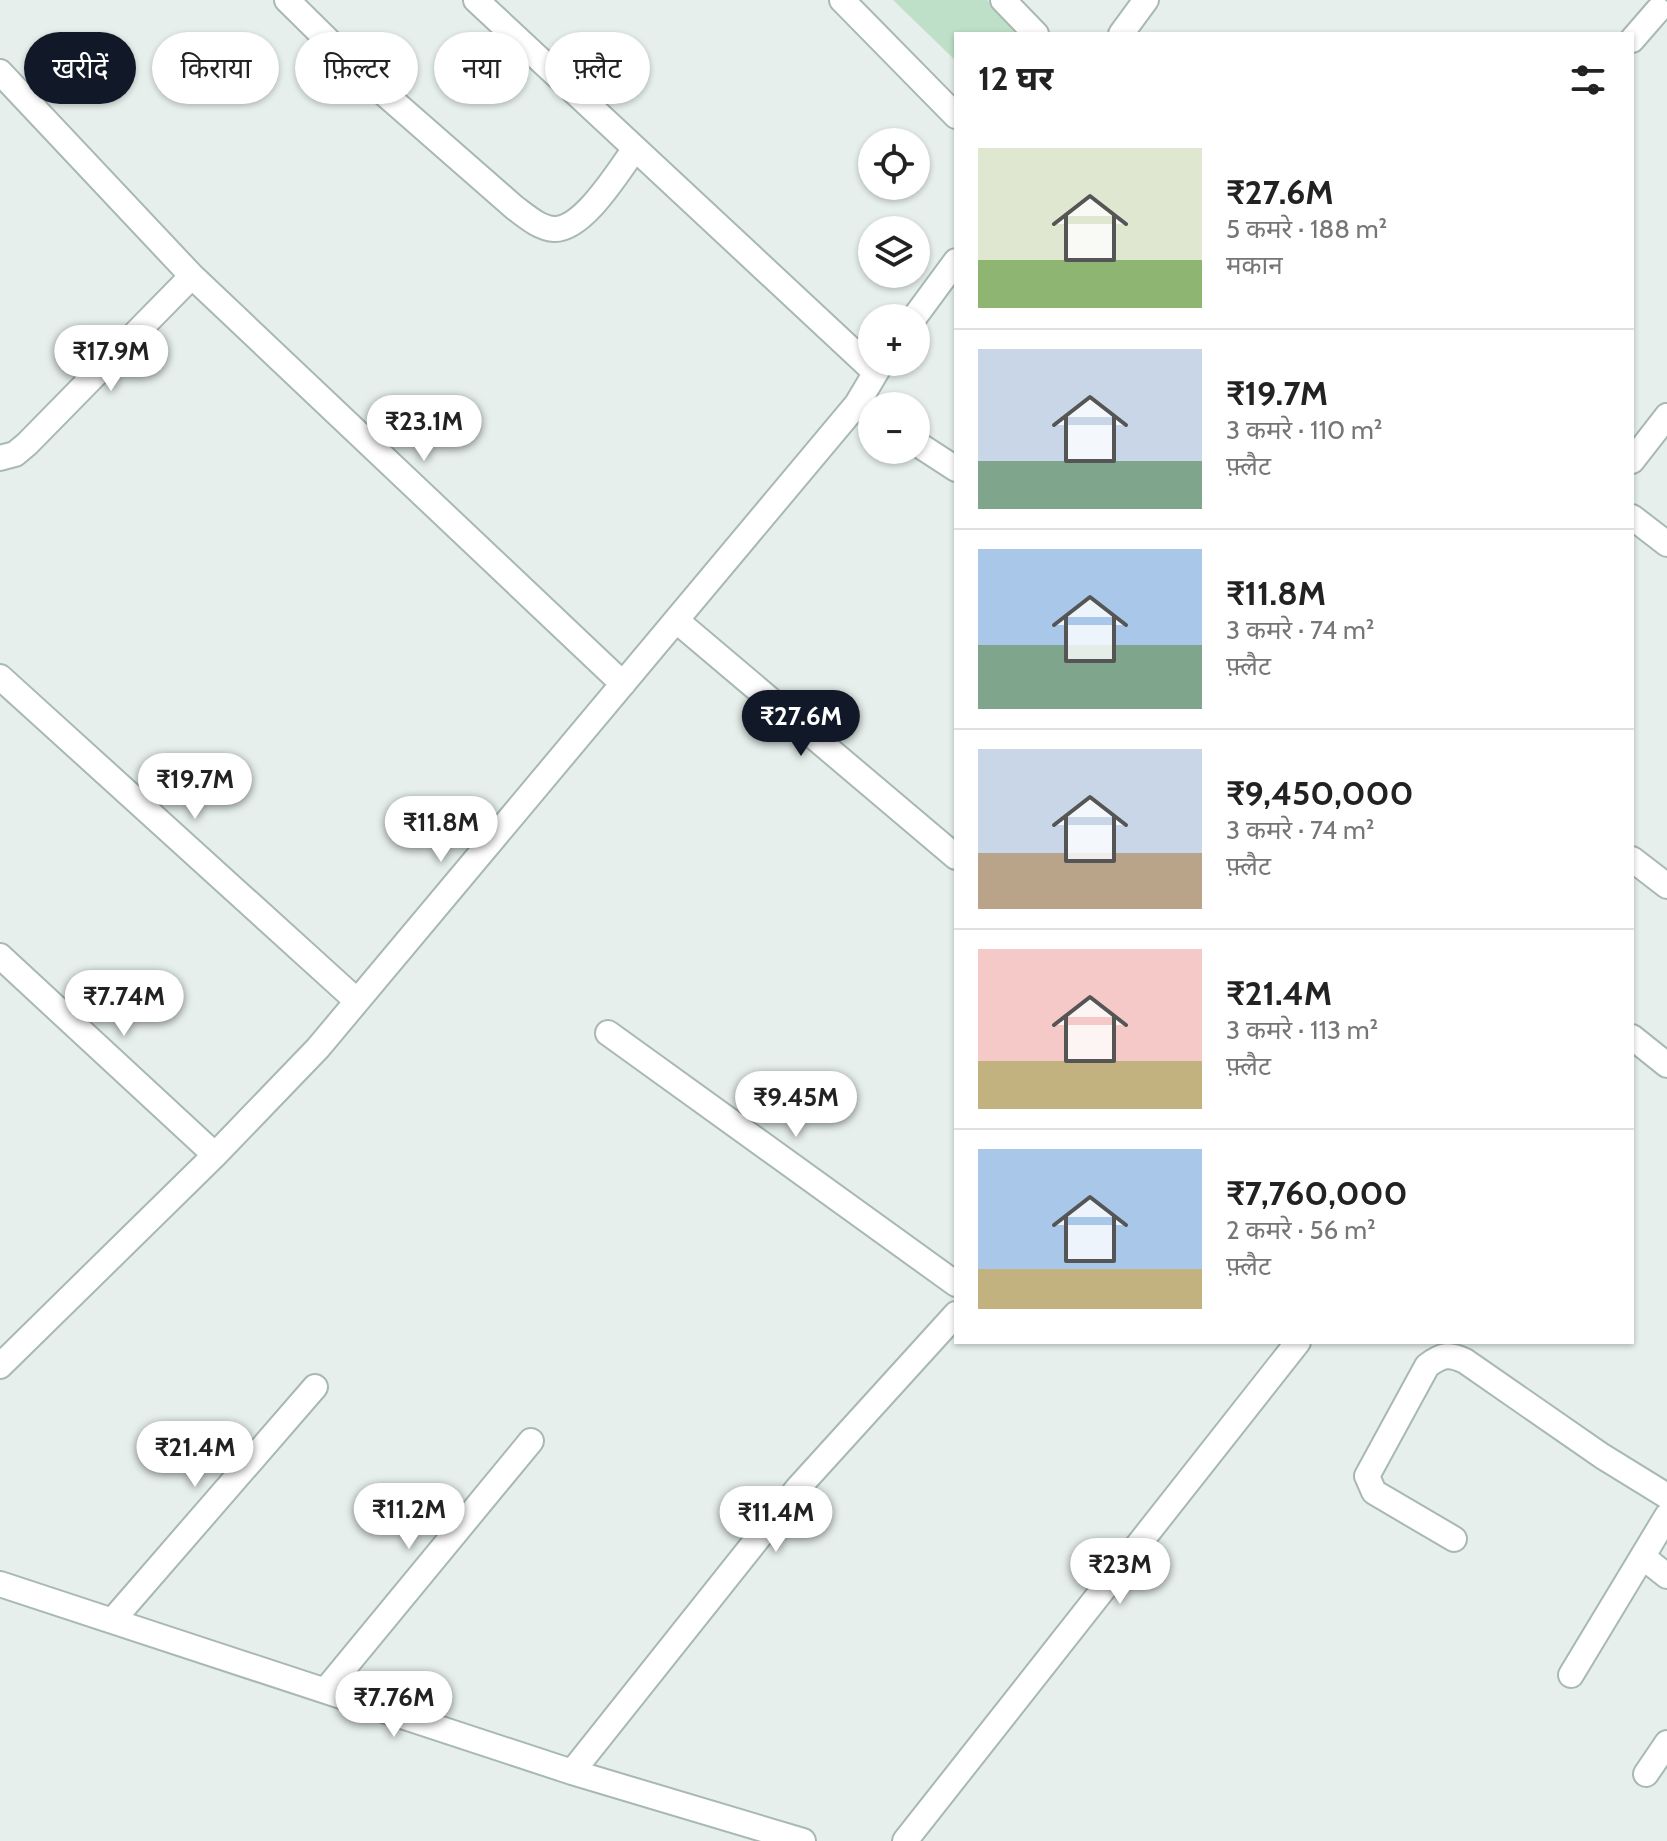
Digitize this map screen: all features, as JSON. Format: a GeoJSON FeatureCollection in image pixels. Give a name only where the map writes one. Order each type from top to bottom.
{"type":"FeatureCollection","features":[{"type":"Feature","properties":{"kind":"street"},"geometry":{"type":"LineString","coordinates":[[287,0],[362,74],[515,208],[540,226],[556,229],[587,211],[634,150]]}},
{"type":"Feature","properties":{"kind":"street"},"geometry":{"type":"LineString","coordinates":[[476,0],[634,150],[858,348]]}},
{"type":"Feature","properties":{"kind":"street"},"geometry":{"type":"LineString","coordinates":[[842,0],[954,114]]}},
{"type":"Feature","properties":{"kind":"street"},"geometry":{"type":"LineString","coordinates":[[1003,0],[1034,32]]}},
{"type":"Feature","properties":{"kind":"street"},"geometry":{"type":"LineString","coordinates":[[1122,32],[1146,0]]}},
{"type":"Feature","properties":{"kind":"street"},"geometry":{"type":"LineString","coordinates":[[1634,38],[1658,10]]}},
{"type":"Feature","properties":{"kind":"street"},"geometry":{"type":"LineString","coordinates":[[3,80],[192,276],[623,684]]}},
{"type":"Feature","properties":{"kind":"street"},"geometry":{"type":"LineString","coordinates":[[924,304],[954,264]]}},
{"type":"Feature","properties":{"kind":"street"},"geometry":{"type":"LineString","coordinates":[[0,458],[15,454],[27,444],[192,276]]}},
{"type":"Feature","properties":{"kind":"street"},"geometry":{"type":"LineString","coordinates":[[0,1366],[215,1155],[318,1048],[623,684],[858,416]]}},
{"type":"Feature","properties":{"kind":"street"},"geometry":{"type":"LineString","coordinates":[[1634,458],[1667,416]]}},
{"type":"Feature","properties":{"kind":"street"},"geometry":{"type":"LineString","coordinates":[[930,452],[954,468]]}},
{"type":"Feature","properties":{"kind":"street"},"geometry":{"type":"LineString","coordinates":[[1634,519],[1667,544]]}},
{"type":"Feature","properties":{"kind":"street"},"geometry":{"type":"LineString","coordinates":[[677,621],[954,855]]}},
{"type":"Feature","properties":{"kind":"street"},"geometry":{"type":"LineString","coordinates":[[0,677],[357,1001]]}},
{"type":"Feature","properties":{"kind":"street"},"geometry":{"type":"LineString","coordinates":[[1634,861],[1667,886]]}},
{"type":"Feature","properties":{"kind":"street"},"geometry":{"type":"LineString","coordinates":[[0,956],[215,1155]]}},
{"type":"Feature","properties":{"kind":"street"},"geometry":{"type":"LineString","coordinates":[[608,1033],[954,1283]]}},
{"type":"Feature","properties":{"kind":"street"},"geometry":{"type":"LineString","coordinates":[[1634,1039],[1667,1065]]}},
{"type":"Feature","properties":{"kind":"street"},"geometry":{"type":"LineString","coordinates":[[572,1772],[798,1488],[954,1316]]}},
{"type":"Feature","properties":{"kind":"street"},"geometry":{"type":"LineString","coordinates":[[905,1841],[1296,1344]]}},
{"type":"Feature","properties":{"kind":"street"},"geometry":{"type":"LineString","coordinates":[[1454,1539],[1374,1492],[1367,1476],[1427,1366],[1439,1356],[1453,1354],[1465,1361],[1602,1456],[1667,1496]]}},
{"type":"Feature","properties":{"kind":"street"},"geometry":{"type":"LineString","coordinates":[[112,1621],[315,1387]]}},
{"type":"Feature","properties":{"kind":"street"},"geometry":{"type":"LineString","coordinates":[[325,1691],[531,1441]]}},
{"type":"Feature","properties":{"kind":"street"},"geometry":{"type":"LineString","coordinates":[[1571,1675],[1667,1516]]}},
{"type":"Feature","properties":{"kind":"street"},"geometry":{"type":"LineString","coordinates":[[1643,1557],[1667,1576]]}},
{"type":"Feature","properties":{"kind":"street"},"geometry":{"type":"LineString","coordinates":[[0,1584],[572,1772],[803,1841]]}},
{"type":"Feature","properties":{"kind":"street"},"geometry":{"type":"LineString","coordinates":[[1646,1774],[1667,1743]]}},
{"type":"Feature","properties":{"kind":"green space"},"geometry":{"type":"Polygon","coordinates":[[[893,0],[987,0],[1020,32],[954,32],[954,59],[893,0]]]}}]}
